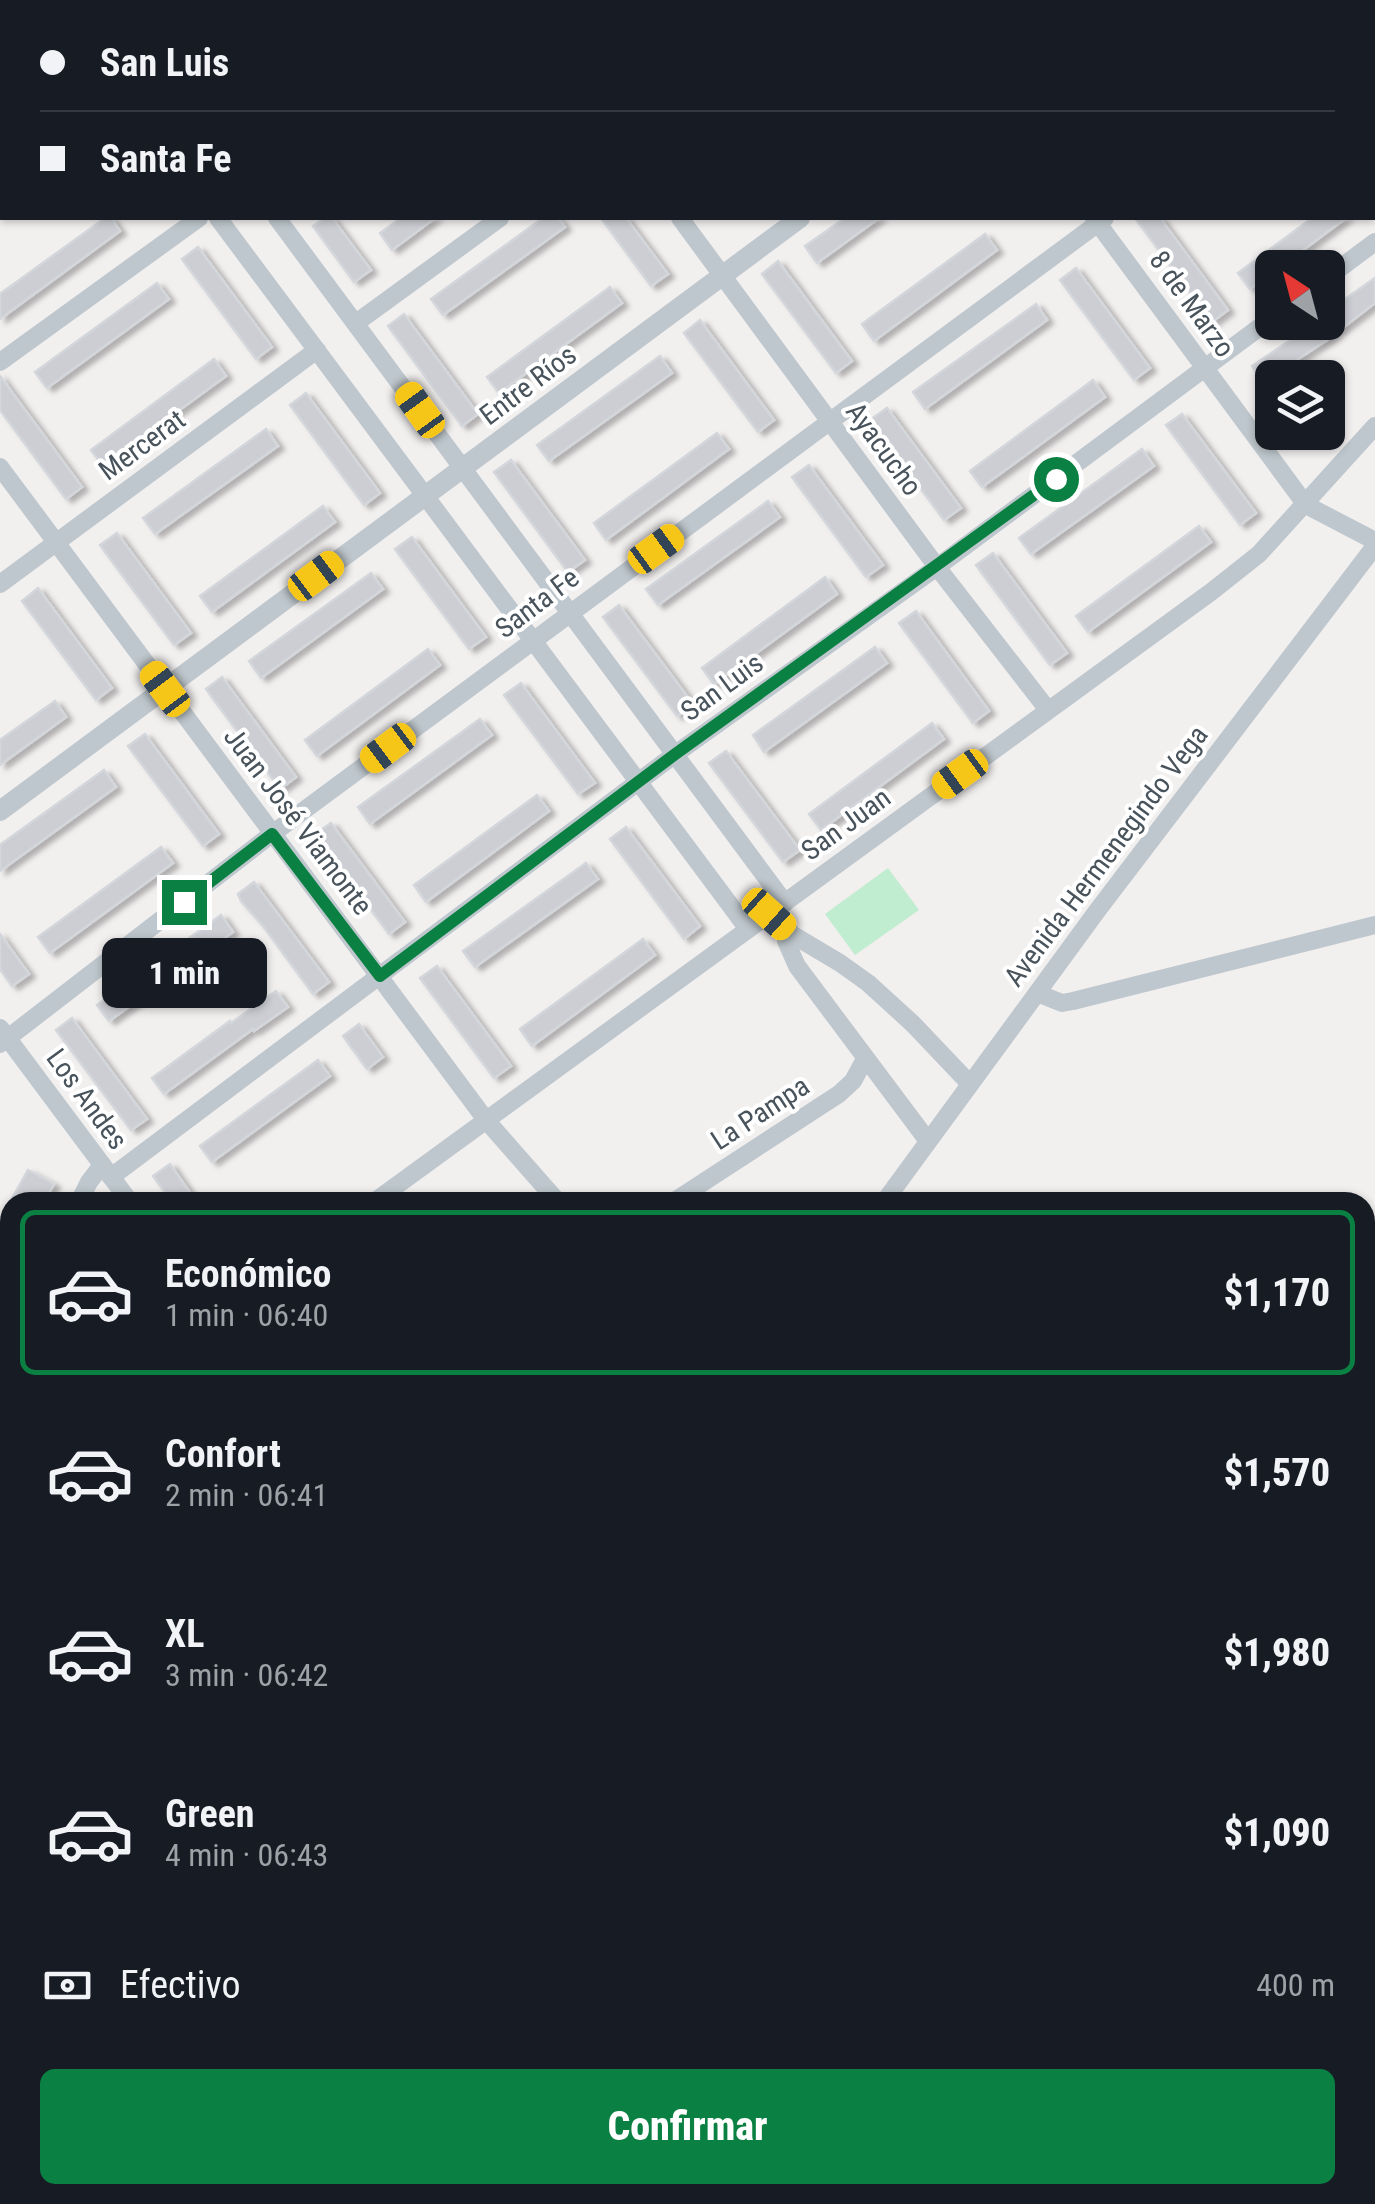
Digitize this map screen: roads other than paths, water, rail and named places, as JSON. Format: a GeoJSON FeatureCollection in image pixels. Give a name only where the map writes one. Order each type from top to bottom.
{"type":"FeatureCollection","features":[{"type":"Feature","properties":{"kind":"street"},"geometry":{"type":"LineString","coordinates":[[0,362],[196,220]]}},
{"type":"Feature","properties":{"kind":"street"},"geometry":{"type":"LineString","coordinates":[[220,220],[748,929]]}},
{"type":"Feature","properties":{"kind":"street"},"geometry":{"type":"LineString","coordinates":[[279,220],[674,755],[777,908],[797,966],[928,1141]]}},
{"type":"Feature","properties":{"kind":"street"},"geometry":{"type":"LineString","coordinates":[[356,323],[497,220]]}},
{"type":"Feature","properties":{"kind":"street","name":"Ayacucho"},"geometry":{"type":"LineString","coordinates":[[682,220],[937,567],[1048,710]]}},
{"type":"Feature","properties":{"kind":"street","name":"Entre Ríos"},"geometry":{"type":"LineString","coordinates":[[0,811],[797,220]]}},
{"type":"Feature","properties":{"kind":"street","name":"Santa Fe"},"geometry":{"type":"LineString","coordinates":[[2,1036],[1098,220]]}},
{"type":"Feature","properties":{"kind":"street","name":"8 de Marzo"},"geometry":{"type":"LineString","coordinates":[[1100,220],[1306,505],[1375,544]]}},
{"type":"Feature","properties":{"kind":"street"},"geometry":{"type":"LineString","coordinates":[[1345,264],[1375,242]]}},
{"type":"Feature","properties":{"kind":"street","name":"San Luis"},"geometry":{"type":"LineString","coordinates":[[116,1188],[380,976],[674,755],[937,567],[1255,331]]}},
{"type":"Feature","properties":{"kind":"street","name":"Mercerat"},"geometry":{"type":"LineString","coordinates":[[0,584],[317,350]]}},
{"type":"Feature","properties":{"kind":"street","name":"San Juan"},"geometry":{"type":"LineString","coordinates":[[388,1192],[1223,583],[1259,554],[1375,426]]}},
{"type":"Feature","properties":{"kind":"street","name":"Juan José Viamonte"},"geometry":{"type":"LineString","coordinates":[[0,467],[486,1120],[549,1192]]}},
{"type":"Feature","properties":{"kind":"street","name":"Avenida Hermenegindo Vega"},"geometry":{"type":"LineString","coordinates":[[891,1192],[1375,544]]}},
{"type":"Feature","properties":{"kind":"street"},"geometry":{"type":"LineString","coordinates":[[1037,994],[1062,1003],[1072,1001],[1375,925]]}},
{"type":"Feature","properties":{"kind":"street"},"geometry":{"type":"LineString","coordinates":[[787,930],[868,983],[970,1084]]}},
{"type":"Feature","properties":{"kind":"street","name":"Los Andes"},"geometry":{"type":"LineString","coordinates":[[2,1036],[116,1188]]}},
{"type":"Feature","properties":{"kind":"street","name":"La Pampa"},"geometry":{"type":"LineString","coordinates":[[689,1192],[839,1094],[865,1059]]}},
{"type":"Feature","properties":{"kind":"street"},"geometry":{"type":"LineString","coordinates":[[84,1192],[89,1182],[116,1188]]}}]}
